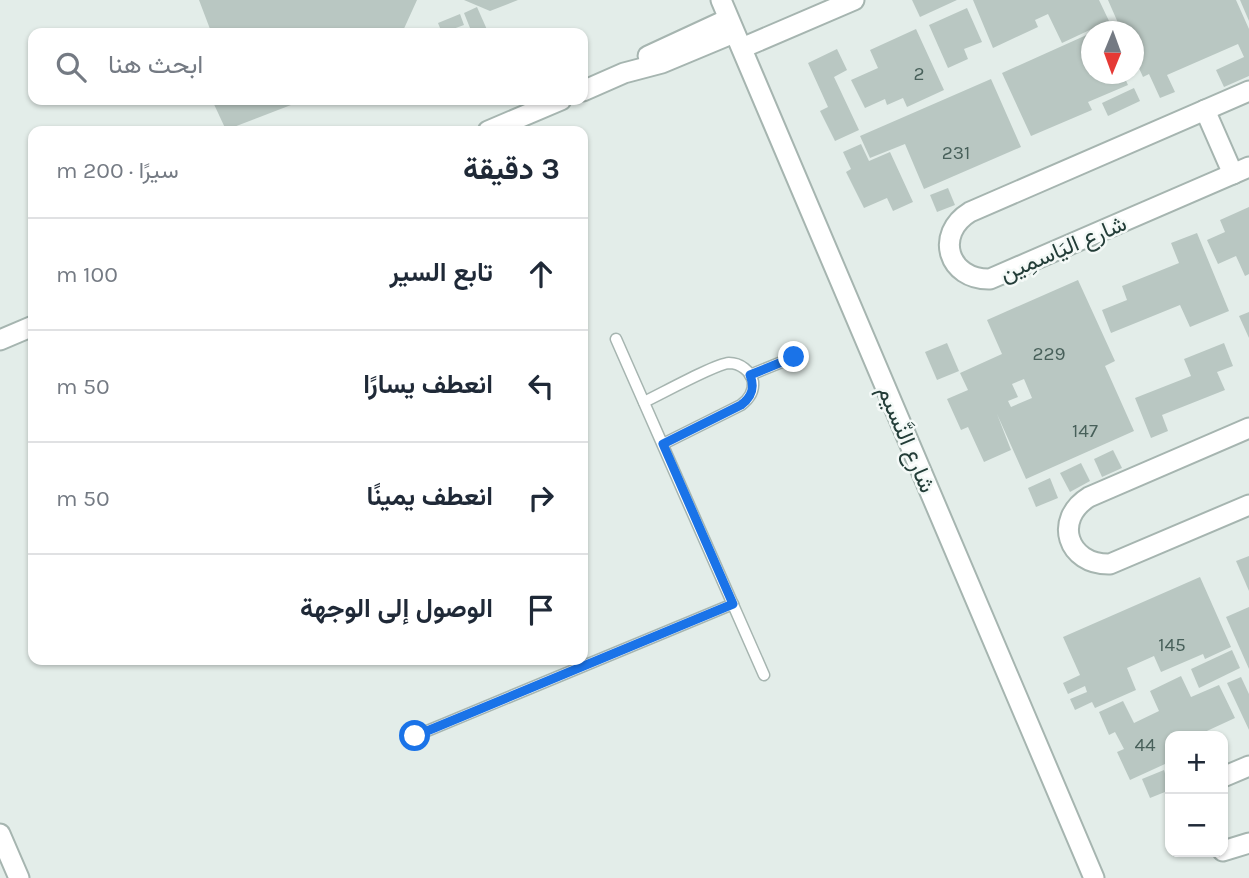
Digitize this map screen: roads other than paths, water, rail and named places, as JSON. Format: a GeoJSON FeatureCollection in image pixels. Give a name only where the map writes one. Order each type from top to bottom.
{"type":"FeatureCollection","features":[{"type":"Feature","properties":{"kind":"street","name":"شارع النَّسيم"},"geometry":{"type":"LineString","coordinates":[[721,0],[1094,878]]}},
{"type":"Feature","properties":{"kind":"street"},"geometry":{"type":"LineString","coordinates":[[588,89],[624,73],[655,52],[735,34],[854,0]]}},
{"type":"Feature","properties":{"kind":"street","name":"شارع اليَاسمِين"},"geometry":{"type":"LineString","coordinates":[[1205,110],[1241,171],[990,279],[970,276],[955,263],[950,254],[950,234],[961,217],[970,212],[1205,110],[1249,91]]}},
{"type":"Feature","properties":{"kind":"street"},"geometry":{"type":"LineString","coordinates":[[500,126],[549,105]]}},
{"type":"Feature","properties":{"kind":"street"},"geometry":{"type":"LineString","coordinates":[[0,340],[28,328]]}},
{"type":"Feature","properties":{"kind":"street"},"geometry":{"type":"LineString","coordinates":[[1249,428],[1089,497],[1081,502],[1070,519],[1070,539],[1074,549],[1090,562],[1110,564],[1249,505]]}},
{"type":"Feature","properties":{"kind":"street"},"geometry":{"type":"LineString","coordinates":[[1228,775],[1249,766]]}},
{"type":"Feature","properties":{"kind":"street"},"geometry":{"type":"LineString","coordinates":[[0,834],[19,878]]}},
{"type":"Feature","properties":{"kind":"street"},"geometry":{"type":"LineString","coordinates":[[1228,850],[1249,843]]}},
{"type":"Feature","properties":{"kind":"lane"},"geometry":{"type":"LineString","coordinates":[[616,339],[764,676]]}},
{"type":"Feature","properties":{"kind":"lane"},"geometry":{"type":"LineString","coordinates":[[750,375],[794,357]]}},
{"type":"Feature","properties":{"kind":"lane"},"geometry":{"type":"LineString","coordinates":[[644,402],[724,364],[739,365],[750,375],[753,388],[747,401],[663,444]]}},
{"type":"Feature","properties":{"kind":"lane"},"geometry":{"type":"LineString","coordinates":[[588,664],[733,604]]}},
{"type":"Feature","properties":{"kind":"lane"},"geometry":{"type":"LineString","coordinates":[[415,736],[586,665]]}}]}
